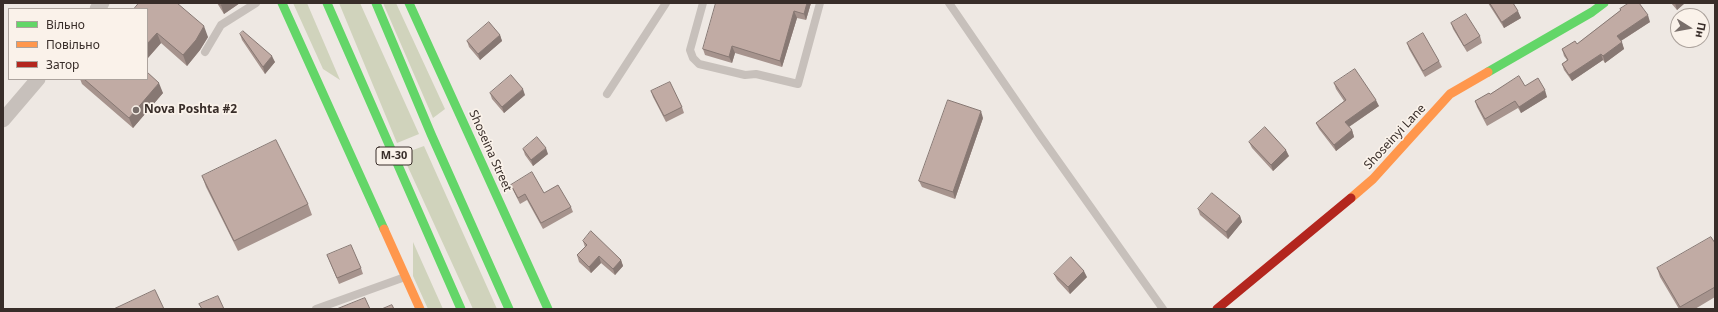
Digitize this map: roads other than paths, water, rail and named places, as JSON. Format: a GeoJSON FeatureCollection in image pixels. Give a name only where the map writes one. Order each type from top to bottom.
{"type":"FeatureCollection","features":[{"type":"Feature","properties":{"kind":"main road"},"geometry":{"type":"LineString","coordinates":[[282,3],[354,166],[420,309]]}},
{"type":"Feature","properties":{"kind":"main road","name":"М-30"},"geometry":{"type":"LineString","coordinates":[[327,3],[461,309]]}},
{"type":"Feature","properties":{"kind":"main road"},"geometry":{"type":"LineString","coordinates":[[376,3],[431,134],[509,309]]}},
{"type":"Feature","properties":{"kind":"main road","name":"Shoseina Street"},"geometry":{"type":"LineString","coordinates":[[409,3],[548,309]]}},
{"type":"Feature","properties":{"kind":"main road","name":"Shoseinyi Lane"},"geometry":{"type":"LineString","coordinates":[[1217,309],[1373,179],[1450,94],[1592,12],[1604,3]]}},
{"type":"Feature","properties":{"kind":"street"},"geometry":{"type":"LineString","coordinates":[[3,120],[37,80]]}},
{"type":"Feature","properties":{"kind":"lane"},"geometry":{"type":"LineString","coordinates":[[205,52],[221,25],[256,3]]}},
{"type":"Feature","properties":{"kind":"lane"},"geometry":{"type":"LineString","coordinates":[[607,94],[666,3]]}},
{"type":"Feature","properties":{"kind":"lane"},"geometry":{"type":"LineString","coordinates":[[703,3],[690,50],[693,58],[699,64],[744,74],[756,74],[798,84],[820,3]]}},
{"type":"Feature","properties":{"kind":"lane"},"geometry":{"type":"LineString","coordinates":[[949,3],[1042,138],[1164,309]]}},
{"type":"Feature","properties":{"kind":"lane"},"geometry":{"type":"LineString","coordinates":[[316,309],[406,276]]}},
{"type":"Feature","properties":{"kind":"place","name":"Nova Poshta #2"},"geometry":{"type":"Point","coordinates":[136,110]}}]}
